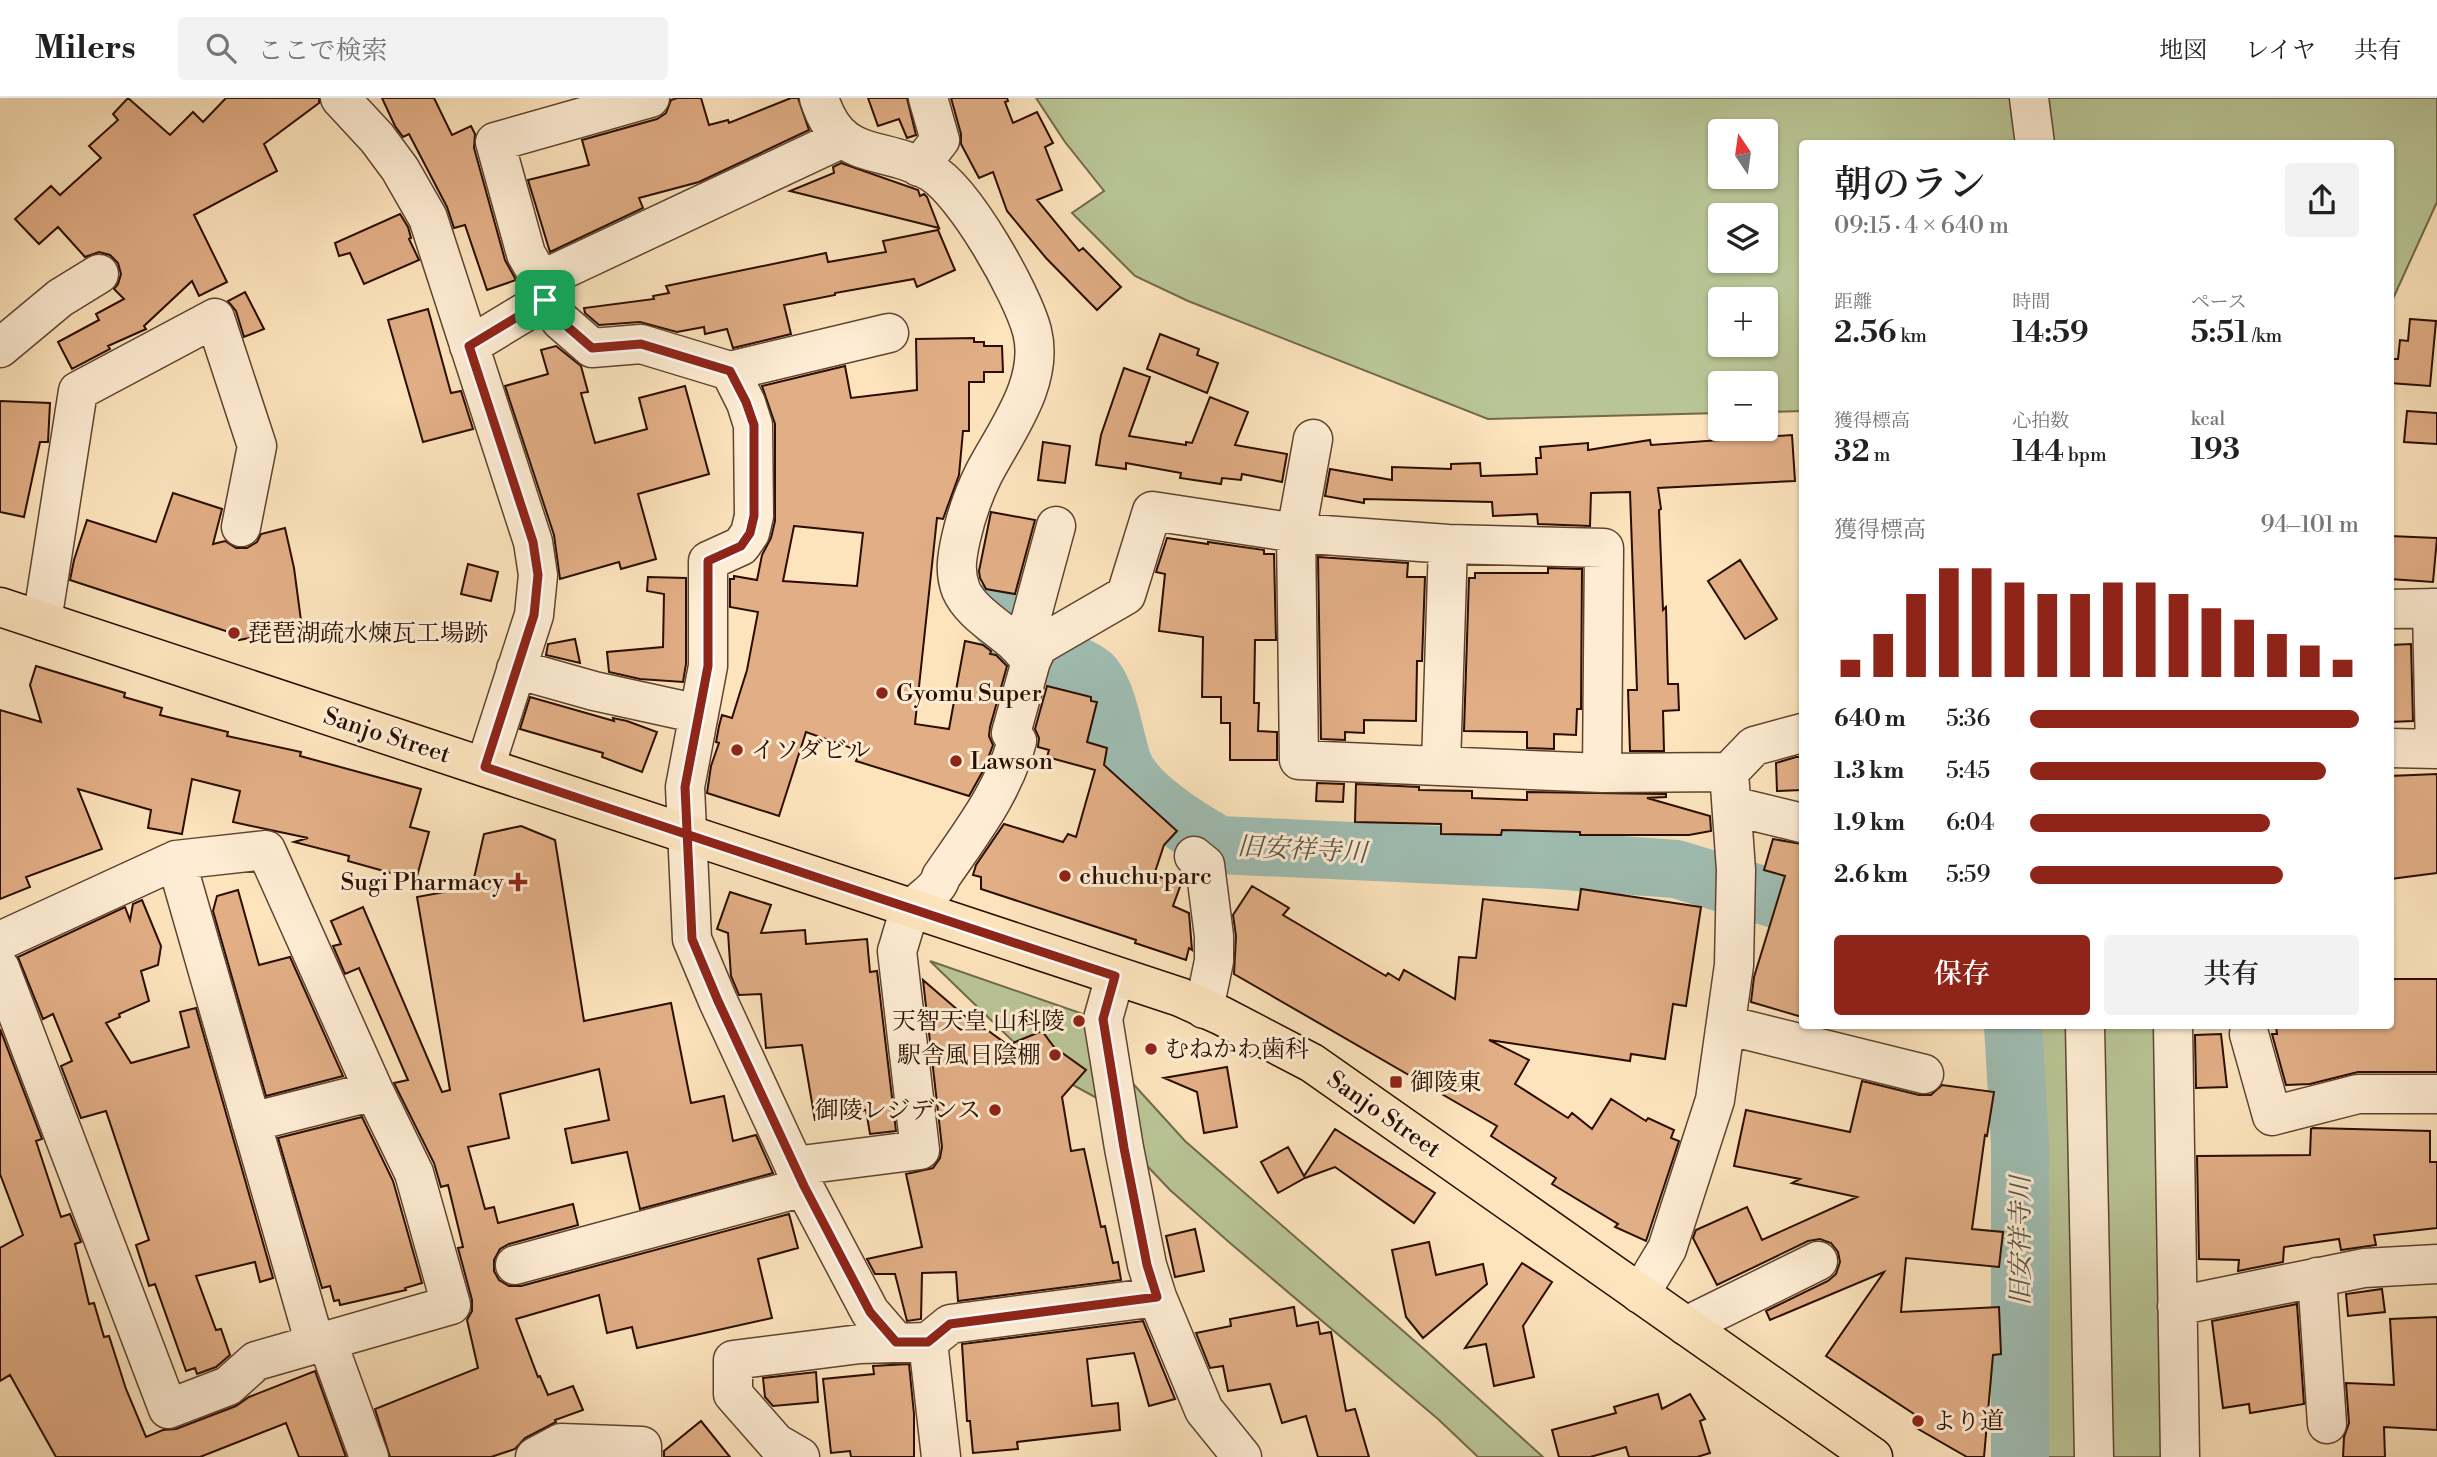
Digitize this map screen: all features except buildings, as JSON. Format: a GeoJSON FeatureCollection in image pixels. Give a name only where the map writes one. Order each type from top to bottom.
{"type":"FeatureCollection","features":[{"type":"Feature","properties":{"kind":"main road","name":"Sanjo Street"},"geometry":{"type":"LineString","coordinates":[[0,607],[1180,997],[1312,1063],[1872,1457]]}},
{"type":"Feature","properties":{"kind":"street"},"geometry":{"type":"LineString","coordinates":[[340,98],[392,158],[428,218],[533,542],[538,575],[534,615],[485,767]]}},
{"type":"Feature","properties":{"kind":"street"},"geometry":{"type":"LineString","coordinates":[[650,98],[495,142],[526,254],[561,321],[592,348],[641,344],[730,371],[889,333]]}},
{"type":"Feature","properties":{"kind":"street"},"geometry":{"type":"LineString","coordinates":[[819,98],[826,118],[841,139],[923,161],[942,180],[970,216],[1006,274],[1032,332],[1034,354],[1026,394],[983,476],[965,522],[956,557],[958,580],[968,601],[1027,646]]}},
{"type":"Feature","properties":{"kind":"street"},"geometry":{"type":"LineString","coordinates":[[923,161],[940,140],[928,98]]}},
{"type":"Feature","properties":{"kind":"street"},"geometry":{"type":"LineString","coordinates":[[2029,98],[2034,140]]}},
{"type":"Feature","properties":{"kind":"street"},"geometry":{"type":"LineString","coordinates":[[469,346],[543,290],[841,139]]}},
{"type":"Feature","properties":{"kind":"street"},"geometry":{"type":"LineString","coordinates":[[0,348],[60,298],[99,274]]}},
{"type":"Feature","properties":{"kind":"street"},"geometry":{"type":"LineString","coordinates":[[42,621],[78,391],[215,318],[257,446],[242,527]]}},
{"type":"Feature","properties":{"kind":"street"},"geometry":{"type":"LineString","coordinates":[[730,371],[754,425],[754,516],[750,533],[741,546],[708,561],[708,666],[685,787],[692,939],[799,1176],[870,1312],[912,1342],[942,1457]]}},
{"type":"Feature","properties":{"kind":"street"},"geometry":{"type":"LineString","coordinates":[[1314,439],[1296,533],[1299,760],[1602,773],[1730,789],[1799,822]]}},
{"type":"Feature","properties":{"kind":"street"},"geometry":{"type":"LineString","coordinates":[[1027,646],[1126,595],[1152,511],[1296,533],[1448,544],[1604,548],[1602,773]]}},
{"type":"Feature","properties":{"kind":"street"},"geometry":{"type":"LineString","coordinates":[[515,1265],[799,1176],[920,1150],[897,951],[912,909],[939,884],[941,877],[993,801],[1012,759],[1017,741],[1011,733],[1030,622],[1056,526]]}},
{"type":"Feature","properties":{"kind":"street"},"geometry":{"type":"LineString","coordinates":[[1441,765],[1448,544]]}},
{"type":"Feature","properties":{"kind":"street"},"geometry":{"type":"LineString","coordinates":[[2394,609],[2434,608],[2436,749],[2394,748]]}},
{"type":"Feature","properties":{"kind":"street"},"geometry":{"type":"LineString","coordinates":[[516,669],[594,691],[699,714]]}},
{"type":"Feature","properties":{"kind":"street"},"geometry":{"type":"LineString","coordinates":[[1640,1294],[1667,1249],[1715,1100],[1734,965],[1736,883],[1730,789],[1755,746],[1799,734]]}},
{"type":"Feature","properties":{"kind":"street"},"geometry":{"type":"LineString","coordinates":[[0,941],[176,860],[266,850],[374,1091],[414,1173],[451,1305],[256,1361],[228,1386],[168,1409],[0,968]]}},
{"type":"Feature","properties":{"kind":"street"},"geometry":{"type":"LineString","coordinates":[[1194,856],[1205,865],[1214,936],[1214,961],[1204,1009]]}},
{"type":"Feature","properties":{"kind":"street"},"geometry":{"type":"LineString","coordinates":[[176,860],[251,1122],[321,1343],[369,1457]]}},
{"type":"Feature","properties":{"kind":"street"},"geometry":{"type":"LineString","coordinates":[[1115,976],[1103,1019],[1147,1265],[1157,1297],[1204,1410],[1242,1457]]}},
{"type":"Feature","properties":{"kind":"street"},"geometry":{"type":"LineString","coordinates":[[1726,1025],[1924,1074]]}},
{"type":"Feature","properties":{"kind":"street"},"geometry":{"type":"LineString","coordinates":[[2085,1029],[2094,1457]]}},
{"type":"Feature","properties":{"kind":"street"},"geometry":{"type":"LineString","coordinates":[[2173,1029],[2180,1457]]}},
{"type":"Feature","properties":{"kind":"street"},"geometry":{"type":"LineString","coordinates":[[2249,1034],[2272,1116],[2358,1094],[2437,1094]]}},
{"type":"Feature","properties":{"kind":"street"},"geometry":{"type":"LineString","coordinates":[[251,1122],[374,1091]]}},
{"type":"Feature","properties":{"kind":"street"},"geometry":{"type":"LineString","coordinates":[[1686,1326],[1818,1261]]}},
{"type":"Feature","properties":{"kind":"street"},"geometry":{"type":"LineString","coordinates":[[2177,1306],[2364,1268],[2437,1264]]}},
{"type":"Feature","properties":{"kind":"street"},"geometry":{"type":"LineString","coordinates":[[2317,1277],[2327,1424]]}},
{"type":"Feature","properties":{"kind":"street"},"geometry":{"type":"LineString","coordinates":[[800,1457],[776,1443],[733,1394],[733,1360],[860,1344],[912,1342],[950,1324],[1157,1297]]}},
{"type":"Feature","properties":{"kind":"street"},"geometry":{"type":"LineString","coordinates":[[535,1457],[561,1443],[642,1446],[642,1457]]}},
{"type":"Feature","properties":{"kind":"green space"},"geometry":{"type":"Polygon","coordinates":[[[1036,98],[2437,98],[2437,202],[2394,296],[2394,140],[1799,140],[1799,411],[1778,412],[1778,371],[1708,371],[1708,413],[1488,419],[1188,301],[1135,276],[1072,213],[1104,191],[1065,142],[1036,98]]]}},
{"type":"Feature","properties":{"kind":"green space"},"geometry":{"type":"Polygon","coordinates":[[[930,961],[1086,1015],[1104,1102],[1060,1078],[1024,1052],[930,961]]]}},
{"type":"Feature","properties":{"kind":"green space"},"geometry":{"type":"Polygon","coordinates":[[[2015,1029],[2159,1029],[2166,1457],[2033,1457],[2015,1029]]]}},
{"type":"Feature","properties":{"kind":"green space"},"geometry":{"type":"Polygon","coordinates":[[[1116,1065],[1185,1141],[1425,1350],[1543,1457],[1478,1457],[1438,1419],[1170,1190],[1131,1149],[1116,1065]]]}},
{"type":"Feature","properties":{"kind":"waterway","name":"旧安祥寺川"},"geometry":{"type":"LineString","coordinates":[[992,612],[1012,634],[1030,647],[1083,669],[1094,677],[1104,696],[1129,775],[1165,810],[1219,845],[1551,860],[1676,869],[1799,906]]}},
{"type":"Feature","properties":{"kind":"waterway","name":"旧安祥寺川"},"geometry":{"type":"LineString","coordinates":[[2013,1029],[2020,1143],[2020,1457]]}},
{"type":"Feature","properties":{"kind":"place","name":"琵琶湖疏水煉瓦工場跡"},"geometry":{"type":"Point","coordinates":[234,633]}},
{"type":"Feature","properties":{"kind":"place","name":"Gyomu Super"},"geometry":{"type":"Point","coordinates":[882,693]}},
{"type":"Feature","properties":{"kind":"place","name":"イソダビル"},"geometry":{"type":"Point","coordinates":[737,750]}},
{"type":"Feature","properties":{"kind":"place","name":"Lawson"},"geometry":{"type":"Point","coordinates":[956,761]}},
{"type":"Feature","properties":{"kind":"place","name":"chuchu parc"},"geometry":{"type":"Point","coordinates":[1065,876]}},
{"type":"Feature","properties":{"kind":"place","name":"Sugi Pharmacy"},"geometry":{"type":"Point","coordinates":[518,882]}},
{"type":"Feature","properties":{"kind":"place","name":"天智天皇 山科陵"},"geometry":{"type":"Point","coordinates":[1079,1021]}},
{"type":"Feature","properties":{"kind":"place","name":"むねかわ歯科"},"geometry":{"type":"Point","coordinates":[1151,1049]}},
{"type":"Feature","properties":{"kind":"place","name":"駅舎風日陰棚"},"geometry":{"type":"Point","coordinates":[1055,1055]}},
{"type":"Feature","properties":{"kind":"place","name":"御陵東"},"geometry":{"type":"Point","coordinates":[1396,1082]}},
{"type":"Feature","properties":{"kind":"place","name":"御陵レジデンス"},"geometry":{"type":"Point","coordinates":[995,1110]}},
{"type":"Feature","properties":{"kind":"place","name":"より道"},"geometry":{"type":"Point","coordinates":[1918,1421]}},
{"type":"Feature","properties":{"kind":"route"},"geometry":{"type":"LineString","coordinates":[[545,300],[469,346],[533,542],[538,575],[534,615],[485,767],[552,790],[688,835],[762,859],[1115,976],[1103,1019],[1124,1148],[1147,1265],[1157,1297],[950,1324],[928,1342],[896,1342],[870,1312],[794,1166],[692,939],[688,835],[685,787],[708,666],[708,561],[741,546],[750,533],[754,516],[754,425],[730,371],[641,344],[592,348],[561,321],[545,300]]}}]}
